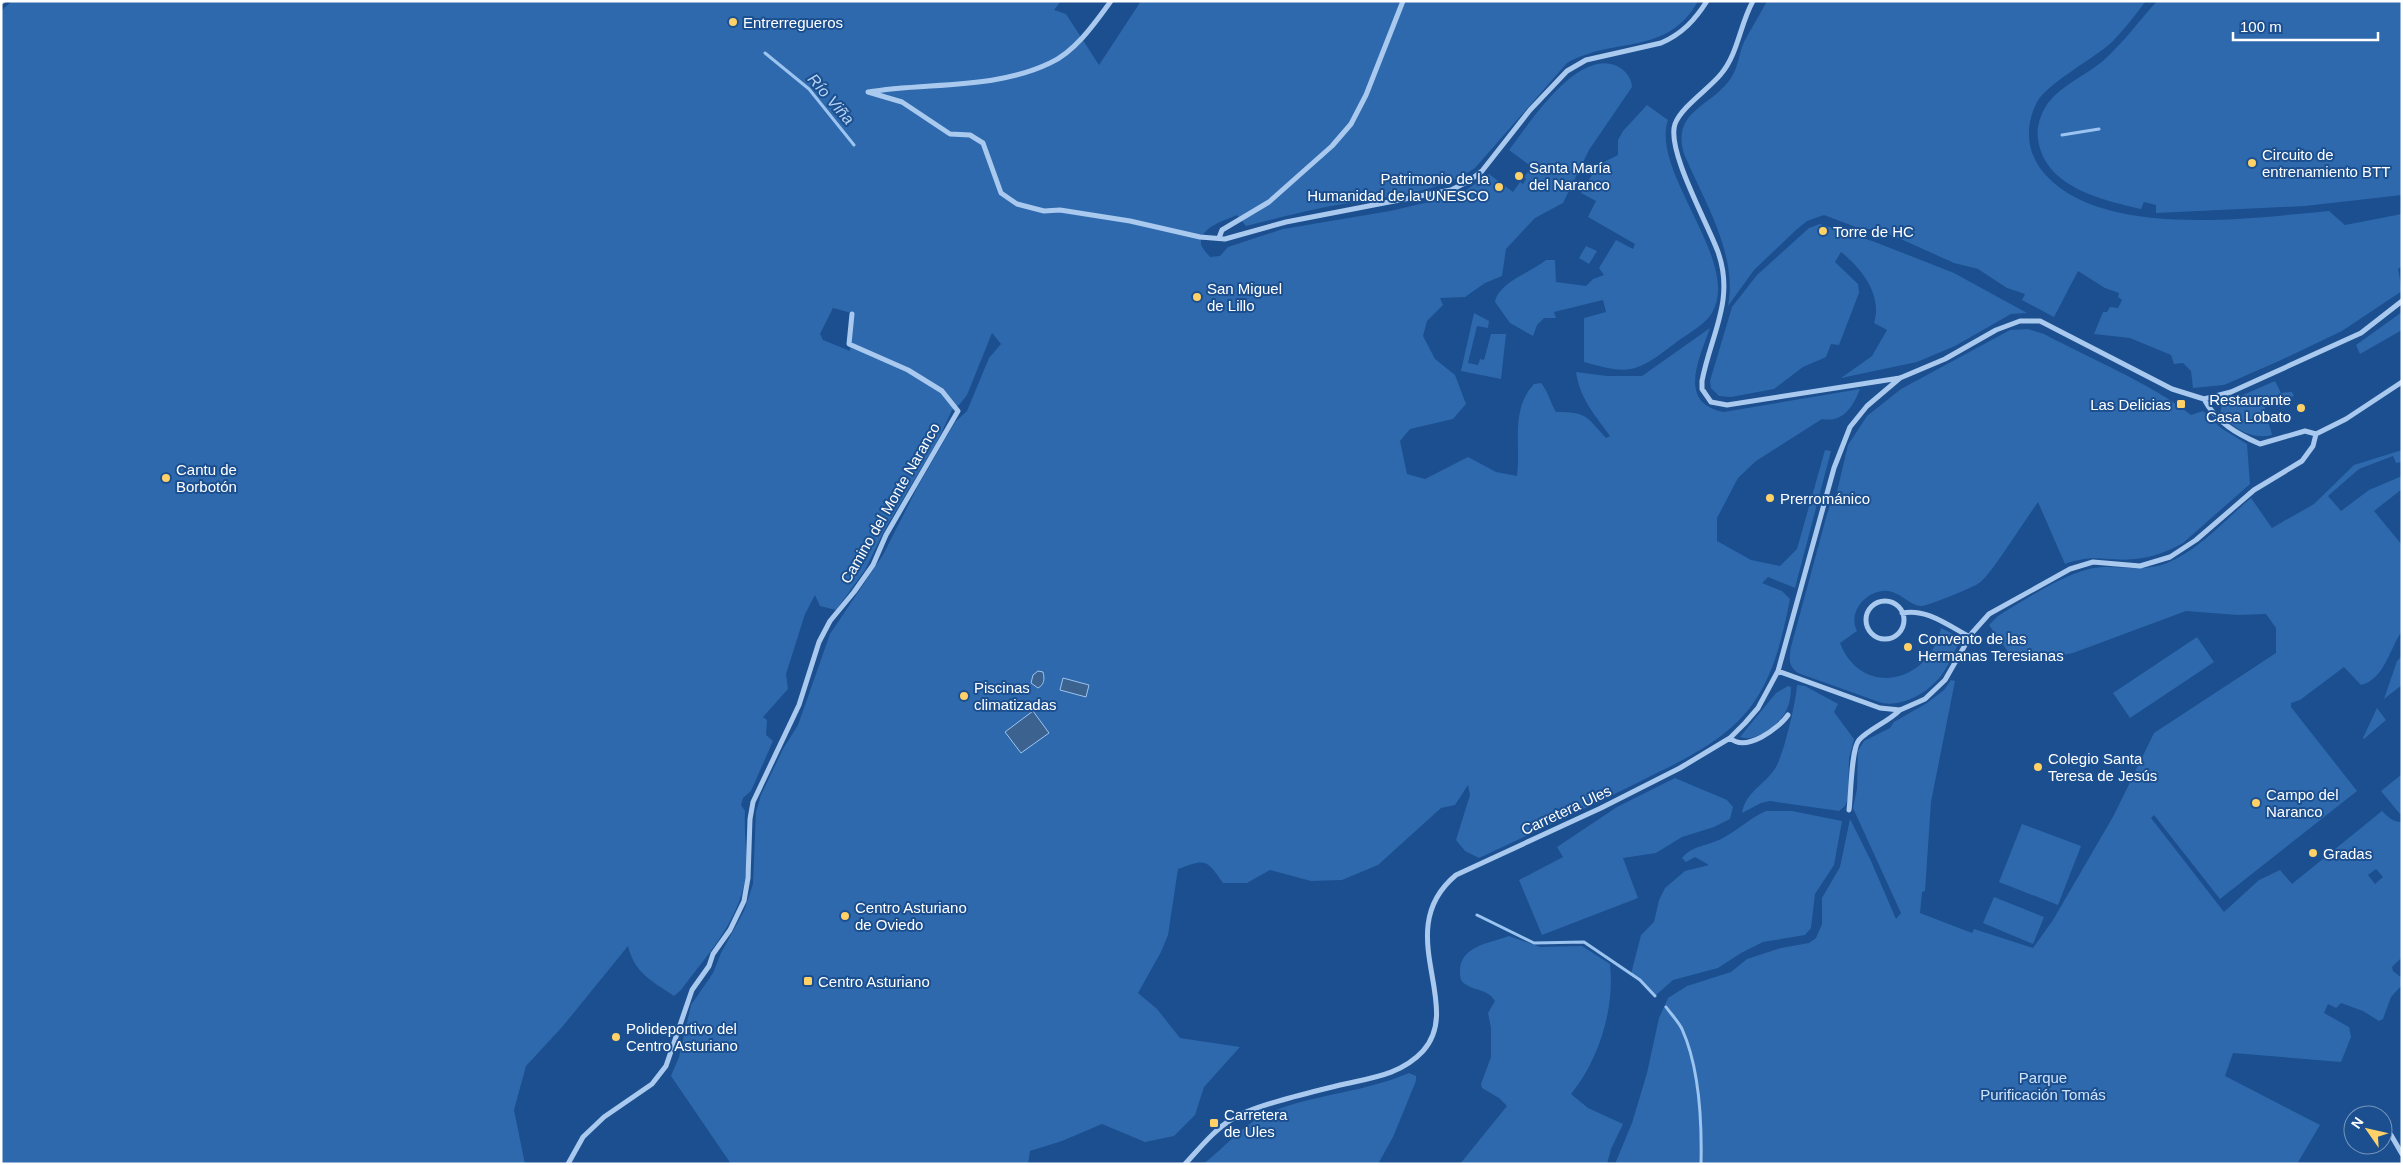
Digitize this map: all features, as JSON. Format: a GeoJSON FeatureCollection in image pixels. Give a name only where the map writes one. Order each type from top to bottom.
{"type":"FeatureCollection","features":[{"type":"Feature","properties":{"kind":"street"},"geometry":{"type":"LineString","coordinates":[[1111,1],[1084,37],[1050,63],[1000,79],[868,92],[902,102],[950,134],[970,135],[983,143],[1001,193],[1017,204],[1044,211],[1060,210],[1130,221],[1200,237],[1225,239],[1286,222],[1435,194],[1460,186],[1482,171],[1530,110],[1567,71],[1586,60],[1661,44],[1684,30],[1707,1]]}},
{"type":"Feature","properties":{"kind":"street"},"geometry":{"type":"LineString","coordinates":[[1219,238],[1222,230],[1269,202],[1332,146],[1351,124],[1366,95],[1403,1]]}},
{"type":"Feature","properties":{"kind":"street"},"geometry":{"type":"LineString","coordinates":[[1753,1],[1727,67],[1683,112],[1675,124],[1674,145],[1677,155],[1718,252],[1726,288],[1703,373],[1702,389],[1711,402],[1727,405],[1900,378],[1945,359],[1996,330],[2020,320],[2040,321],[2172,389],[2204,399],[2231,392],[2362,333],[2402,301]]}},
{"type":"Feature","properties":{"kind":"street","name":"Camino del Monte Naranco"},"geometry":{"type":"LineString","coordinates":[[568,1164],[583,1137],[604,1117],[652,1084],[666,1066],[692,990],[709,966],[713,954],[730,930],[744,901],[748,878],[750,818],[753,802],[799,705],[819,642],[830,621],[854,592],[872,565],[886,534],[958,411],[942,391],[908,370],[849,344],[852,314]]}},
{"type":"Feature","properties":{"kind":"street","name":"Carretera Ules"},"geometry":{"type":"LineString","coordinates":[[1185,1164],[1231,1119],[1255,1109],[1301,1096],[1387,1075],[1412,1063],[1425,1050],[1433,1033],[1436,1008],[1427,939],[1428,913],[1438,892],[1456,875],[1610,804],[1680,768],[1730,738],[1758,708],[1778,670],[1834,468],[1850,427],[1867,406],[1900,378]]}},
{"type":"Feature","properties":{"kind":"street"},"geometry":{"type":"LineString","coordinates":[[2204,399],[2209,409],[2230,428],[2260,444],[2305,431],[2316,434],[2346,419],[2402,382]]}},
{"type":"Feature","properties":{"kind":"street"},"geometry":{"type":"LineString","coordinates":[[1849,810],[1855,746],[1863,737],[1885,723],[1900,710],[1925,699],[1945,680],[1970,637],[1989,614],[2070,569],[2094,562],[2140,566],[2170,557],[2196,540],[2254,490],[2302,461],[2312,446],[2316,434]]}},
{"type":"Feature","properties":{"kind":"street"},"geometry":{"type":"LineString","coordinates":[[1878,603],[1893,603],[1902,613],[1903,626],[1891,638],[1880,638],[1868,628],[1867,613],[1878,603]]}},
{"type":"Feature","properties":{"kind":"street"},"geometry":{"type":"LineString","coordinates":[[1902,613],[1917,612],[1926,614],[1970,637]]}},
{"type":"Feature","properties":{"kind":"street"},"geometry":{"type":"LineString","coordinates":[[1778,670],[1880,708],[1900,710]]}},
{"type":"Feature","properties":{"kind":"street"},"geometry":{"type":"LineString","coordinates":[[1730,738],[1740,743],[1755,740],[1783,723],[1788,715]]}},
{"type":"Feature","properties":{"kind":"street"},"geometry":{"type":"LineString","coordinates":[[2393,1138],[2402,1154]]}},
{"type":"Feature","properties":{"kind":"green space"},"geometry":{"type":"Polygon","coordinates":[[[12,1],[1061,1],[1054,10],[1066,14],[1099,65],[1141,1],[1698,1],[1685,19],[1671,31],[1638,43],[1585,55],[1567,63],[1475,168],[1459,177],[1441,185],[1401,195],[1321,208],[1246,226],[1237,215],[1209,228],[1202,237],[1202,247],[1210,257],[1220,256],[1228,247],[1283,229],[1390,211],[1459,195],[1489,174],[1513,192],[1520,182],[1523,184],[1526,179],[1524,177],[1532,167],[1509,150],[1541,107],[1571,78],[1586,68],[1602,63],[1617,66],[1628,75],[1632,87],[1589,150],[1563,203],[1535,218],[1506,249],[1502,276],[1485,283],[1465,297],[1440,298],[1443,305],[1427,321],[1423,336],[1435,359],[1455,375],[1466,404],[1453,419],[1410,429],[1400,441],[1407,474],[1425,479],[1468,457],[1496,472],[1517,476],[1519,416],[1527,394],[1534,384],[1541,383],[1556,412],[1580,414],[1590,420],[1606,438],[1610,436],[1585,399],[1576,372],[1607,376],[1642,376],[1710,328],[1697,365],[1695,378],[1696,389],[1700,399],[1709,407],[1724,412],[1860,389],[1854,402],[1841,416],[1836,419],[1822,419],[1756,461],[1738,478],[1717,518],[1717,541],[1751,560],[1780,566],[1797,549],[1825,450],[1831,451],[1795,588],[1768,577],[1762,583],[1782,591],[1790,599],[1781,640],[1772,668],[1752,705],[1741,718],[1714,741],[1637,783],[1479,858],[1465,851],[1456,840],[1470,795],[1468,785],[1455,805],[1441,808],[1378,865],[1342,880],[1311,881],[1270,870],[1247,883],[1223,883],[1213,869],[1204,863],[1194,863],[1178,869],[1168,935],[1161,952],[1138,993],[1157,1009],[1180,1038],[1240,1047],[1204,1087],[1195,1115],[1174,1136],[1145,1142],[1102,1124],[1062,1141],[1030,1151],[1028,1164],[731,1164],[671,1076],[679,1057],[691,1005],[713,973],[721,953],[744,911],[753,884],[756,812],[761,795],[783,749],[798,725],[830,634],[883,555],[918,486],[955,422],[967,411],[989,358],[1001,344],[992,333],[967,395],[952,410],[938,440],[885,529],[865,570],[836,610],[820,606],[815,595],[805,614],[786,674],[788,689],[763,717],[767,720],[766,735],[773,741],[751,791],[743,798],[741,805],[745,811],[746,869],[739,903],[731,919],[712,949],[681,990],[674,996],[645,976],[631,956],[628,946],[563,1026],[526,1066],[514,1110],[525,1164],[1,1164],[1,11],[12,1]],[[833,308],[820,334],[823,340],[850,351],[851,313],[833,308]]]}},
{"type":"Feature","properties":{"kind":"green space"},"geometry":{"type":"Polygon","coordinates":[[[1767,1],[2146,1],[2112,42],[2059,80],[2041,96],[2030,120],[2029,128],[2032,153],[2040,168],[2065,191],[2097,207],[2134,216],[2175,220],[2217,220],[2329,211],[2345,225],[2402,214],[2402,266],[2398,269],[2402,291],[2342,331],[2279,361],[2224,385],[2193,388],[2191,371],[2183,363],[2174,364],[2171,355],[2130,338],[2094,334],[2103,312],[2107,312],[2110,307],[2118,308],[2122,300],[2118,297],[2119,293],[2105,288],[2078,271],[2054,317],[2022,300],[2025,294],[2007,288],[1978,269],[1954,263],[1877,229],[1861,229],[1824,215],[1807,221],[1796,230],[1754,270],[1728,306],[1730,286],[1724,247],[1684,154],[1683,128],[1695,110],[1723,88],[1731,78],[1744,42],[1767,1]]]}},
{"type":"Feature","properties":{"kind":"green space"},"geometry":{"type":"Polygon","coordinates":[[[2157,1],[2402,1],[2402,195],[2305,206],[2156,213],[2156,205],[2144,202],[2141,209],[2109,201],[2077,189],[2063,180],[2051,169],[2043,155],[2038,139],[2038,125],[2043,111],[2060,91],[2103,61],[2157,1]]]}},
{"type":"Feature","properties":{"kind":"green space"},"geometry":{"type":"Polygon","coordinates":[[[1647,105],[1668,120],[1666,141],[1672,165],[1707,243],[1715,269],[1718,292],[1709,318],[1694,330],[1641,366],[1623,370],[1612,369],[1584,362],[1584,318],[1606,312],[1603,300],[1554,312],[1556,318],[1544,318],[1537,325],[1533,336],[1510,323],[1495,302],[1502,289],[1509,283],[1546,260],[1555,260],[1556,282],[1586,286],[1593,279],[1604,275],[1599,268],[1616,240],[1633,249],[1635,244],[1588,217],[1596,201],[1581,193],[1598,165],[1618,155],[1618,140],[1623,131],[1647,105]]]}},
{"type":"Feature","properties":{"kind":"green space"},"geometry":{"type":"Polygon","coordinates":[[[1820,224],[1875,242],[1954,273],[2027,313],[2011,314],[1955,346],[1917,362],[1841,378],[1872,356],[1887,330],[1874,323],[1876,313],[1873,292],[1863,274],[1841,252],[1835,262],[1858,284],[1859,293],[1839,345],[1831,344],[1826,357],[1803,367],[1774,389],[1731,397],[1719,396],[1711,388],[1710,381],[1732,307],[1757,275],[1809,228],[1820,224]]]}},
{"type":"Feature","properties":{"kind":"green space"},"geometry":{"type":"Polygon","coordinates":[[[1586,246],[1597,251],[1589,264],[1579,258],[1586,246]]]}},
{"type":"Feature","properties":{"kind":"green space"},"geometry":{"type":"Polygon","coordinates":[[[2402,312],[2402,330],[2360,354],[2356,345],[2402,312]]]}},
{"type":"Feature","properties":{"kind":"green space"},"geometry":{"type":"Polygon","coordinates":[[[1474,313],[1489,321],[1488,328],[1477,326],[1468,363],[1478,365],[1480,359],[1484,360],[1491,334],[1506,334],[1501,379],[1461,371],[1474,313]]]}},
{"type":"Feature","properties":{"kind":"green space"},"geometry":{"type":"Polygon","coordinates":[[[2028,329],[2044,334],[2139,382],[2175,403],[2191,415],[2203,411],[2221,428],[2247,444],[2250,484],[2183,543],[2160,554],[2135,559],[2093,558],[2065,564],[2038,502],[1992,569],[1976,585],[1922,606],[1914,604],[1893,592],[1881,591],[1873,594],[1861,603],[1857,609],[1855,623],[1857,631],[1840,643],[1850,661],[1864,672],[1879,677],[1895,677],[1910,672],[1924,661],[1934,647],[1941,628],[1961,638],[1948,665],[1938,680],[1916,697],[1899,703],[1882,703],[1798,673],[1792,668],[1790,661],[1791,647],[1826,518],[1831,502],[1835,500],[1848,445],[1867,416],[1901,389],[2010,330],[2028,329]]]}},
{"type":"Feature","properties":{"kind":"green space"},"geometry":{"type":"Polygon","coordinates":[[[2275,381],[2281,393],[2292,392],[2294,396],[2264,405],[2272,435],[2250,435],[2238,429],[2220,414],[2222,404],[2275,381]]]}},
{"type":"Feature","properties":{"kind":"green space","name":"Parque Purificación Tomás"},"geometry":{"type":"Polygon","coordinates":[[[2402,450],[2402,462],[2396,463],[2393,456],[2359,469],[2328,496],[2341,511],[2369,490],[2402,476],[2402,489],[2374,511],[2402,545],[2402,631],[2381,670],[2369,682],[2361,685],[2344,667],[2300,700],[2291,703],[2291,707],[2357,791],[2220,899],[2154,815],[2151,818],[2224,912],[2259,880],[2280,870],[2292,884],[2382,811],[2393,820],[2402,822],[2402,957],[2392,967],[2393,971],[2402,978],[2402,985],[2391,997],[2383,1019],[2379,1021],[2363,1011],[2341,1003],[2336,1008],[2328,1004],[2324,1013],[2349,1027],[2351,1037],[2341,1062],[2233,1053],[2225,1076],[2320,1125],[2297,1164],[1615,1164],[1632,1123],[1647,1073],[1659,1018],[1668,998],[1687,986],[1731,972],[1747,959],[1781,948],[1809,943],[1816,938],[1822,924],[1822,898],[1840,867],[1850,819],[1871,861],[1896,919],[1901,913],[1853,808],[1857,789],[1858,751],[1864,741],[1890,728],[1894,722],[1927,703],[1944,690],[1951,680],[1955,681],[1931,802],[1925,891],[1922,892],[1920,913],[1972,933],[1974,929],[2033,948],[2053,920],[2114,815],[2154,733],[2276,653],[2276,628],[2266,614],[2238,615],[2186,611],[2073,653],[2035,661],[2020,660],[2009,653],[1989,625],[1998,616],[2030,596],[2066,577],[2098,567],[2147,568],[2167,563],[2201,543],[2251,498],[2272,528],[2314,504],[2354,465],[2402,450]],[[2376,869],[2368,875],[2375,884],[2383,877],[2376,869]]]}},
{"type":"Feature","properties":{"kind":"green space"},"geometry":{"type":"Polygon","coordinates":[[[2197,637],[2214,662],[2130,718],[2113,693],[2197,637]]]}},
{"type":"Feature","properties":{"kind":"green space"},"geometry":{"type":"Polygon","coordinates":[[[2402,656],[2402,685],[2384,699],[2397,661],[2402,656]]]}},
{"type":"Feature","properties":{"kind":"green space"},"geometry":{"type":"Polygon","coordinates":[[[1797,685],[1805,686],[1838,704],[1834,712],[1854,739],[1849,759],[1848,799],[1845,806],[1839,811],[1770,801],[1761,803],[1742,813],[1747,799],[1772,773],[1783,751],[1797,685]]]}},
{"type":"Feature","properties":{"kind":"green space"},"geometry":{"type":"Polygon","coordinates":[[[1788,686],[1791,687],[1789,702],[1786,711],[1779,721],[1760,735],[1746,738],[1740,737],[1776,693],[1788,686]]]}},
{"type":"Feature","properties":{"kind":"green space"},"geometry":{"type":"Polygon","coordinates":[[[2377,708],[2386,720],[2364,739],[2363,738],[2377,708]]]}},
{"type":"Feature","properties":{"kind":"green space"},"geometry":{"type":"Polygon","coordinates":[[[2402,774],[2402,813],[2400,814],[2381,791],[2402,774]]]}},
{"type":"Feature","properties":{"kind":"green space"},"geometry":{"type":"Polygon","coordinates":[[[1675,778],[1727,800],[1733,807],[1730,819],[1714,827],[1682,837],[1656,853],[1623,858],[1638,898],[1542,935],[1519,880],[1563,857],[1557,847],[1617,807],[1675,778]]]}},
{"type":"Feature","properties":{"kind":"green space"},"geometry":{"type":"Polygon","coordinates":[[[1766,811],[1792,811],[1842,821],[1834,865],[1815,894],[1811,928],[1805,935],[1763,942],[1718,968],[1673,980],[1655,996],[1631,974],[1641,935],[1654,922],[1659,900],[1665,888],[1685,871],[1709,865],[1695,857],[1686,862],[1682,858],[1696,848],[1723,838],[1766,811]]]}},
{"type":"Feature","properties":{"kind":"green space"},"geometry":{"type":"Polygon","coordinates":[[[2022,824],[2081,846],[2058,905],[1999,882],[2022,824]]]}},
{"type":"Feature","properties":{"kind":"green space"},"geometry":{"type":"Polygon","coordinates":[[[1994,897],[2044,917],[2033,944],[1983,923],[1994,897]]]}},
{"type":"Feature","properties":{"kind":"green space"},"geometry":{"type":"Polygon","coordinates":[[[1509,936],[1540,947],[1582,946],[1610,964],[1610,998],[1603,1033],[1590,1066],[1571,1094],[1588,1108],[1623,1124],[1611,1149],[1607,1164],[1460,1164],[1507,1106],[1499,1098],[1482,1088],[1481,1084],[1491,1057],[1491,1028],[1488,1013],[1495,1001],[1489,994],[1462,981],[1460,975],[1461,963],[1470,951],[1477,947],[1509,936]]]}},
{"type":"Feature","properties":{"kind":"green space"},"geometry":{"type":"Polygon","coordinates":[[[1409,1073],[1416,1076],[1416,1081],[1393,1137],[1378,1164],[1203,1164],[1253,1121],[1273,1111],[1290,1105],[1375,1085],[1409,1073]]]}},
{"type":"Feature","properties":{"kind":"shaded area"},"geometry":{"type":"Polygon","coordinates":[[[1038,671],[1043,672],[1044,682],[1038,688],[1031,683],[1033,675],[1038,671]]]}},
{"type":"Feature","properties":{"kind":"shaded area"},"geometry":{"type":"Polygon","coordinates":[[[1063,678],[1089,685],[1086,697],[1060,690],[1063,678]]]}},
{"type":"Feature","properties":{"kind":"shaded area"},"geometry":{"type":"Polygon","coordinates":[[[1033,711],[1049,733],[1021,753],[1005,732],[1033,711]]]}},
{"type":"Feature","properties":{"kind":"waterway","name":"Río Viña"},"geometry":{"type":"LineString","coordinates":[[765,53],[809,89],[854,145]]}},
{"type":"Feature","properties":{"kind":"waterway"},"geometry":{"type":"LineString","coordinates":[[2062,135],[2099,129]]}},
{"type":"Feature","properties":{"kind":"waterway"},"geometry":{"type":"LineString","coordinates":[[1477,915],[1534,943],[1584,942],[1640,980],[1655,996]]}},
{"type":"Feature","properties":{"kind":"waterway"},"geometry":{"type":"LineString","coordinates":[[1666,1007],[1682,1029],[1693,1061],[1699,1095],[1701,1164]]}},
{"type":"Feature","properties":{"kind":"place","name":"Entrerregueros"},"geometry":{"type":"Point","coordinates":[733,22]}},
{"type":"Feature","properties":{"kind":"place","name":"Circuito de entrenamiento BTT"},"geometry":{"type":"Point","coordinates":[2252,163]}},
{"type":"Feature","properties":{"kind":"place","name":"Santa María del Naranco"},"geometry":{"type":"Point","coordinates":[1519,176]}},
{"type":"Feature","properties":{"kind":"place","name":"Patrimonio de la Humanidad de la UNESCO"},"geometry":{"type":"Point","coordinates":[1499,187]}},
{"type":"Feature","properties":{"kind":"place","name":"Torre de HC"},"geometry":{"type":"Point","coordinates":[1823,231]}},
{"type":"Feature","properties":{"kind":"place","name":"San Miguel de Lillo"},"geometry":{"type":"Point","coordinates":[1197,297]}},
{"type":"Feature","properties":{"kind":"place","name":"Las Delicias"},"geometry":{"type":"Point","coordinates":[2181,404]}},
{"type":"Feature","properties":{"kind":"place","name":"Restaurante Casa Lobato"},"geometry":{"type":"Point","coordinates":[2301,408]}},
{"type":"Feature","properties":{"kind":"place","name":"Cantu de Borbotón"},"geometry":{"type":"Point","coordinates":[166,478]}},
{"type":"Feature","properties":{"kind":"place","name":"Prerrománico"},"geometry":{"type":"Point","coordinates":[1770,498]}},
{"type":"Feature","properties":{"kind":"place","name":"Convento de las Hermanas Teresianas"},"geometry":{"type":"Point","coordinates":[1908,647]}},
{"type":"Feature","properties":{"kind":"place","name":"Piscinas climatizadas"},"geometry":{"type":"Point","coordinates":[964,696]}},
{"type":"Feature","properties":{"kind":"place","name":"Colegio Santa Teresa de Jesús"},"geometry":{"type":"Point","coordinates":[2038,767]}},
{"type":"Feature","properties":{"kind":"place","name":"Campo del Naranco"},"geometry":{"type":"Point","coordinates":[2256,803]}},
{"type":"Feature","properties":{"kind":"place","name":"Gradas"},"geometry":{"type":"Point","coordinates":[2313,853]}},
{"type":"Feature","properties":{"kind":"place","name":"Centro Asturiano de Oviedo"},"geometry":{"type":"Point","coordinates":[845,916]}},
{"type":"Feature","properties":{"kind":"place","name":"Centro Asturiano"},"geometry":{"type":"Point","coordinates":[808,981]}},
{"type":"Feature","properties":{"kind":"place","name":"Polideportivo del Centro Asturiano"},"geometry":{"type":"Point","coordinates":[616,1037]}},
{"type":"Feature","properties":{"kind":"place","name":"Carretera de Ules"},"geometry":{"type":"Point","coordinates":[1214,1123]}}]}
